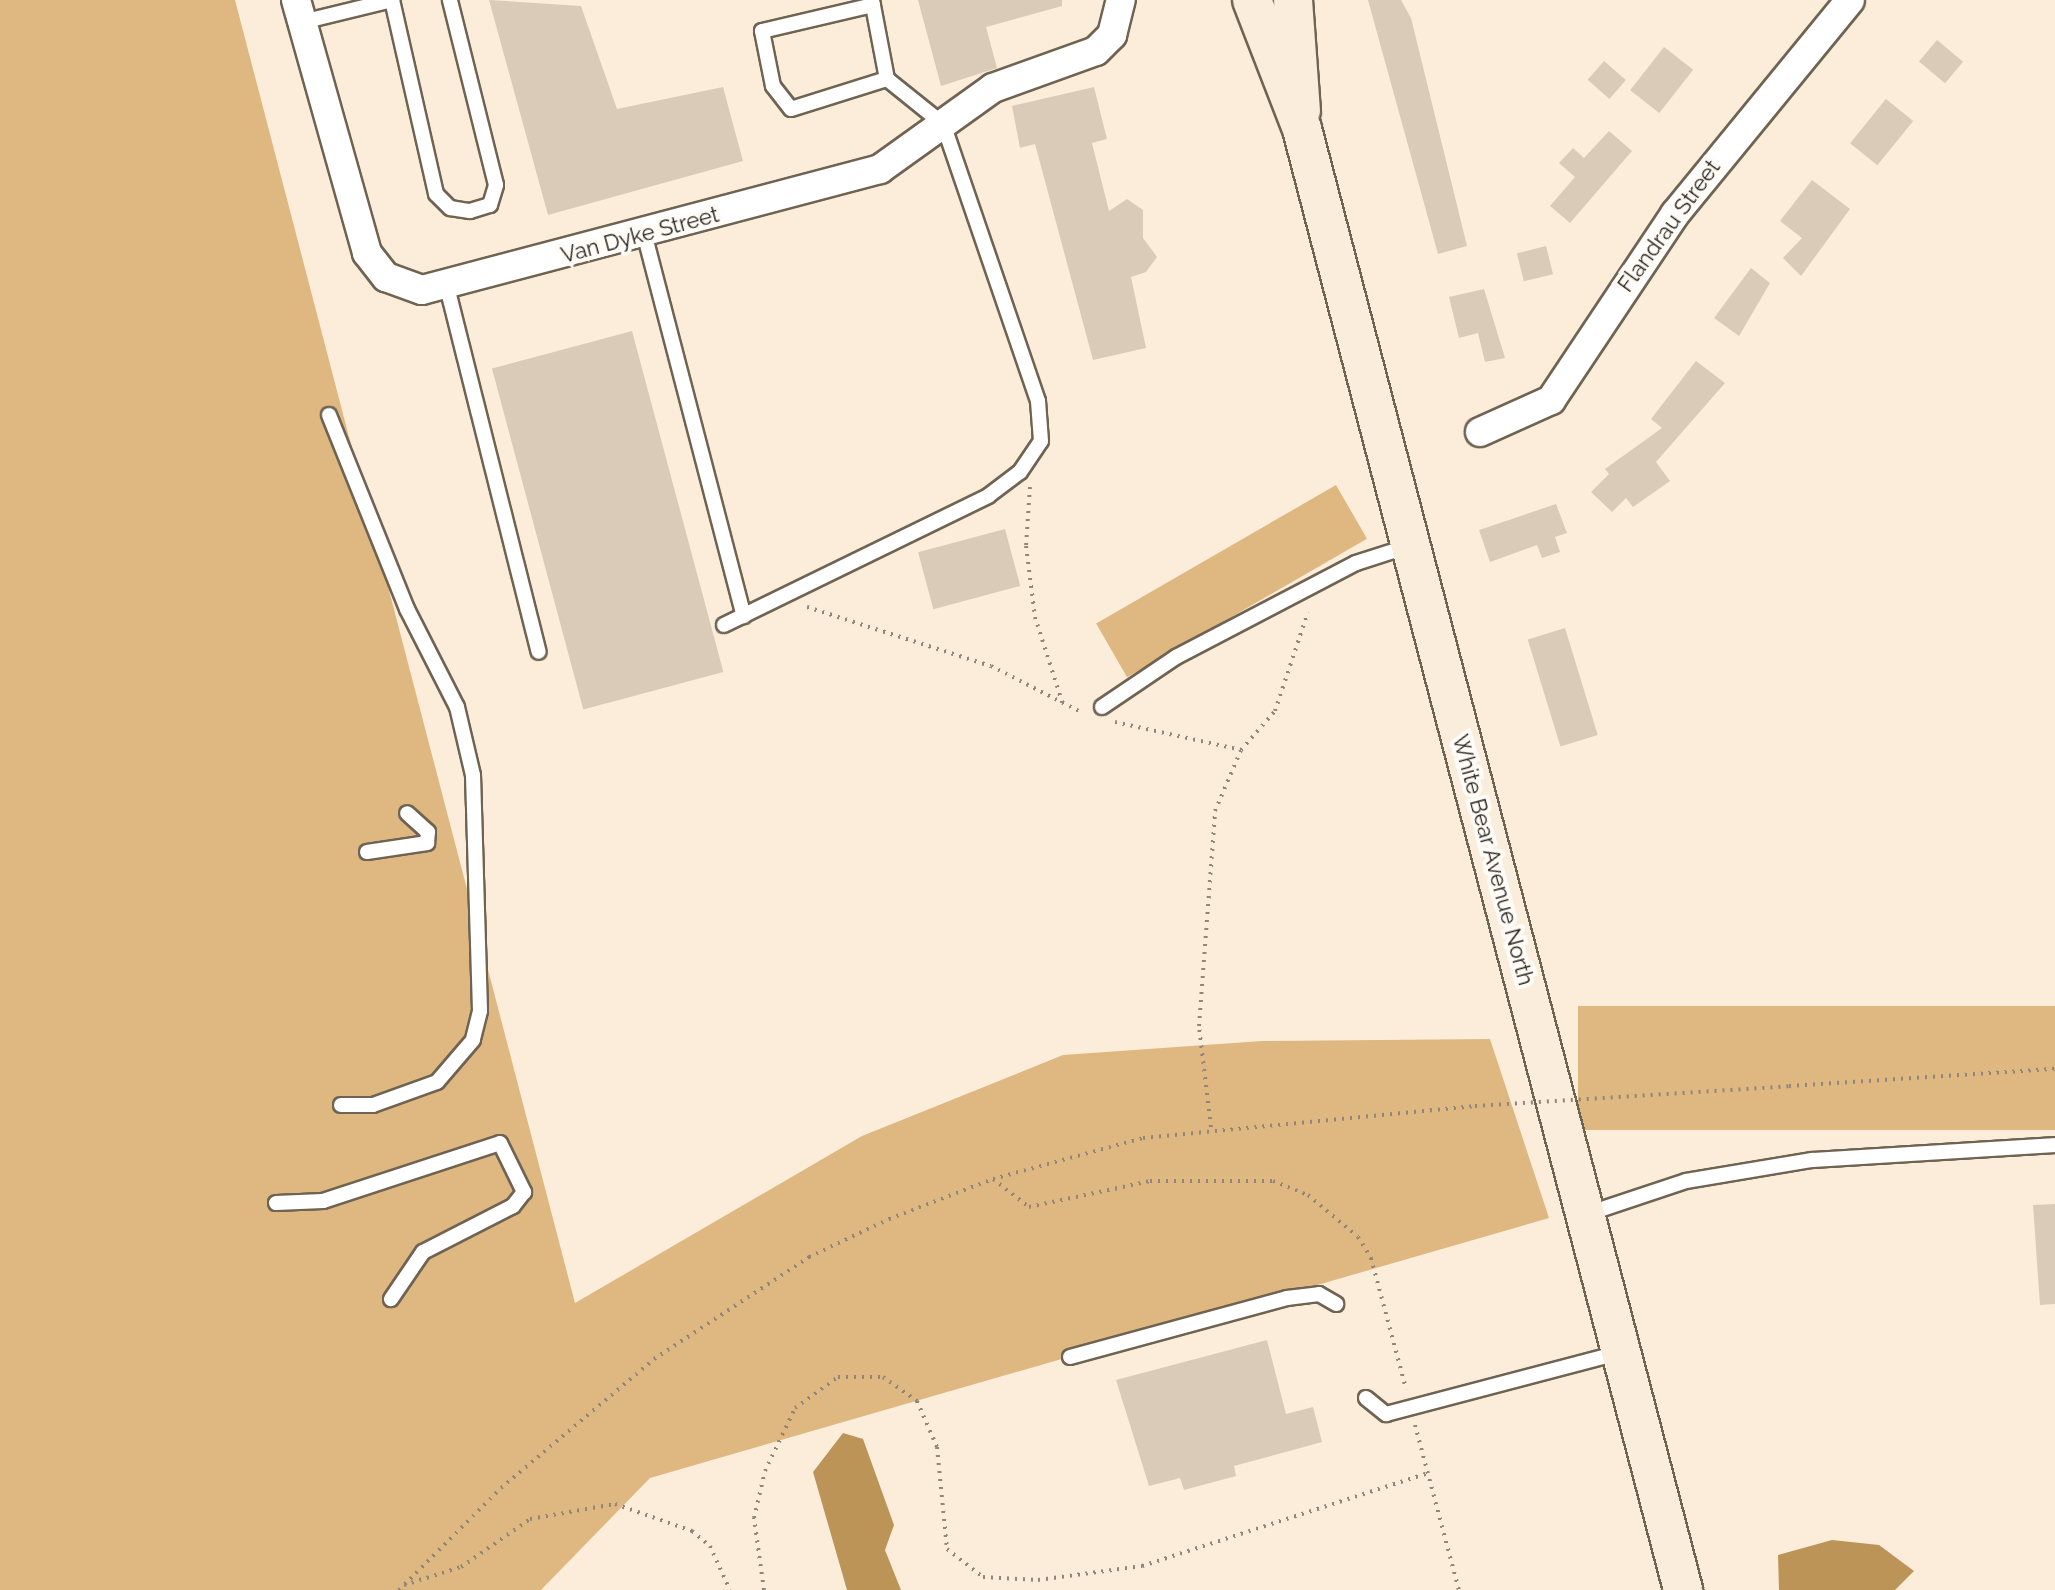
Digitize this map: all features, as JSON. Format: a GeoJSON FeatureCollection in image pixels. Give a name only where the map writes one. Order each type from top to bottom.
{"type":"FeatureCollection","features":[{"type":"Feature","properties":{"kind":"main road","name":"White Bear Avenue North"},"geometry":{"type":"LineString","coordinates":[[1252,0],[1302,129],[1683,1590]]}},
{"type":"Feature","properties":{"kind":"main road","name":"White Bear Avenue North"},"geometry":{"type":"LineString","coordinates":[[1293,0],[1302,129]]}},
{"type":"Feature","properties":{"kind":"street","name":"Van Dyke Street"},"geometry":{"type":"LineString","coordinates":[[299,11],[367,253],[398,283],[447,287],[871,172],[993,88],[1096,51],[1112,35],[1121,0]]}},
{"type":"Feature","properties":{"kind":"street","name":"Flandrau Street"},"geometry":{"type":"LineString","coordinates":[[1480,432],[1551,400],[1675,214],[1850,0]]}},
{"type":"Feature","properties":{"kind":"lane"},"geometry":{"type":"LineString","coordinates":[[299,11],[392,0],[436,194],[450,208],[470,211],[490,205],[496,185],[450,0]]}},
{"type":"Feature","properties":{"kind":"lane"},"geometry":{"type":"LineString","coordinates":[[724,625],[792,595],[988,496],[1032,459],[1044,422],[943,124],[887,79],[873,3],[762,31],[773,86],[791,109],[887,79]]}},
{"type":"Feature","properties":{"kind":"lane"},"geometry":{"type":"LineString","coordinates":[[644,233],[744,616]]}},
{"type":"Feature","properties":{"kind":"lane"},"geometry":{"type":"LineString","coordinates":[[447,287],[539,652]]}},
{"type":"Feature","properties":{"kind":"lane"},"geometry":{"type":"LineString","coordinates":[[329,415],[407,609],[457,707],[473,775],[480,1011],[473,1040],[437,1082],[373,1105],[341,1105]]}},
{"type":"Feature","properties":{"kind":"lane"},"geometry":{"type":"LineString","coordinates":[[1102,713],[1176,657],[1356,563],[1410,545]]}},
{"type":"Feature","properties":{"kind":"lane"},"geometry":{"type":"LineString","coordinates":[[367,852],[427,843],[428,832],[407,813]]}},
{"type":"Feature","properties":{"kind":"lane"},"geometry":{"type":"LineString","coordinates":[[276,1203],[323,1201],[500,1143],[524,1192],[513,1206],[423,1252],[391,1299]]}},
{"type":"Feature","properties":{"kind":"lane"},"geometry":{"type":"LineString","coordinates":[[1586,1214],[1686,1181],[1812,1160],[2055,1145]]}},
{"type":"Feature","properties":{"kind":"lane"},"geometry":{"type":"LineString","coordinates":[[1070,1357],[1287,1298],[1324,1294],[1336,1304]]}},
{"type":"Feature","properties":{"kind":"lane"},"geometry":{"type":"LineString","coordinates":[[1366,1398],[1386,1414],[1619,1353]]}},
{"type":"Feature","properties":{"kind":"path"},"geometry":{"type":"LineString","coordinates":[[1032,459],[1026,546],[1035,617],[1064,707]]}},
{"type":"Feature","properties":{"kind":"path"},"geometry":{"type":"LineString","coordinates":[[792,595],[838,622],[991,666],[1064,707],[1089,715]]}},
{"type":"Feature","properties":{"kind":"path"},"geometry":{"type":"LineString","coordinates":[[1211,1127],[1199,1026],[1213,902],[1210,840],[1241,750],[1275,711],[1296,632],[1313,607]]}},
{"type":"Feature","properties":{"kind":"path"},"geometry":{"type":"LineString","coordinates":[[1102,713],[1241,750]]}},
{"type":"Feature","properties":{"kind":"path"},"geometry":{"type":"LineString","coordinates":[[402,1588],[501,1488],[654,1359],[809,1257],[1006,1175],[1211,1127],[1475,1106],[2055,1069]]}},
{"type":"Feature","properties":{"kind":"path"},"geometry":{"type":"LineString","coordinates":[[764,1590],[754,1518],[765,1471],[795,1408],[838,1377],[883,1377],[917,1401],[937,1447],[947,1549],[983,1577],[1038,1580],[1142,1566],[1428,1473]]}},
{"type":"Feature","properties":{"kind":"path"},"geometry":{"type":"LineString","coordinates":[[402,1588],[448,1574],[530,1519],[615,1504],[692,1531],[710,1546],[730,1590]]}},
{"type":"Feature","properties":{"kind":"shaded area"},"geometry":{"type":"Polygon","coordinates":[[[0,0],[235,0],[575,1303],[862,1136],[1063,1055],[1262,1041],[1490,1039],[1549,1218],[650,1478],[541,1590],[0,1590],[0,0]]]}},
{"type":"Feature","properties":{"kind":"shaded area"},"geometry":{"type":"Polygon","coordinates":[[[1336,485],[1367,539],[1127,677],[1096,624],[1336,485]]]}},
{"type":"Feature","properties":{"kind":"shaded area"},"geometry":{"type":"Polygon","coordinates":[[[1578,1006],[2055,1006],[2055,1130],[1578,1130],[1578,1006]]]}},
{"type":"Feature","properties":{"kind":"shaded area"},"geometry":{"type":"Polygon","coordinates":[[[843,1433],[863,1439],[894,1525],[885,1550],[901,1590],[847,1590],[813,1472],[843,1433]]]}},
{"type":"Feature","properties":{"kind":"shaded area"},"geometry":{"type":"Polygon","coordinates":[[[1832,1540],[1879,1545],[1914,1571],[1895,1590],[1779,1590],[1778,1555],[1832,1540]]]}},
{"type":"Feature","properties":{"kind":"building"},"geometry":{"type":"Polygon","coordinates":[[[489,0],[581,6],[617,109],[723,87],[743,161],[548,215],[489,0]]]}},
{"type":"Feature","properties":{"kind":"building"},"geometry":{"type":"Polygon","coordinates":[[[918,0],[1062,0],[1062,6],[986,27],[997,68],[941,86],[918,0]]]}},
{"type":"Feature","properties":{"kind":"building"},"geometry":{"type":"Polygon","coordinates":[[[1368,0],[1401,0],[1411,18],[1467,246],[1438,254],[1368,0]]]}},
{"type":"Feature","properties":{"kind":"building"},"geometry":{"type":"Polygon","coordinates":[[[1937,40],[1963,62],[1945,83],[1919,61],[1937,40]]]}},
{"type":"Feature","properties":{"kind":"building"},"geometry":{"type":"Polygon","coordinates":[[[1664,47],[1693,70],[1659,113],[1630,90],[1664,47]]]}},
{"type":"Feature","properties":{"kind":"building"},"geometry":{"type":"Polygon","coordinates":[[[1604,61],[1626,80],[1609,99],[1588,80],[1604,61]]]}},
{"type":"Feature","properties":{"kind":"building"},"geometry":{"type":"Polygon","coordinates":[[[1094,87],[1107,139],[1092,143],[1109,211],[1127,199],[1143,210],[1143,238],[1157,257],[1146,272],[1131,277],[1146,348],[1093,360],[1035,144],[1020,148],[1012,106],[1094,87]]]}},
{"type":"Feature","properties":{"kind":"building"},"geometry":{"type":"Polygon","coordinates":[[[1886,99],[1913,121],[1877,165],[1850,143],[1886,99]]]}},
{"type":"Feature","properties":{"kind":"building"},"geometry":{"type":"Polygon","coordinates":[[[1609,131],[1632,151],[1570,223],[1550,206],[1575,177],[1559,163],[1573,148],[1584,158],[1609,131]]]}},
{"type":"Feature","properties":{"kind":"building"},"geometry":{"type":"Polygon","coordinates":[[[1812,180],[1850,209],[1801,276],[1783,258],[1802,238],[1780,221],[1812,180]]]}},
{"type":"Feature","properties":{"kind":"building"},"geometry":{"type":"Polygon","coordinates":[[[1546,246],[1553,274],[1524,281],[1517,253],[1546,246]]]}},
{"type":"Feature","properties":{"kind":"building"},"geometry":{"type":"Polygon","coordinates":[[[1751,268],[1770,283],[1739,336],[1714,318],[1751,268]]]}},
{"type":"Feature","properties":{"kind":"building"},"geometry":{"type":"Polygon","coordinates":[[[1484,289],[1505,358],[1485,362],[1478,333],[1459,338],[1449,297],[1484,289]]]}},
{"type":"Feature","properties":{"kind":"building"},"geometry":{"type":"Polygon","coordinates":[[[632,331],[723,672],[583,710],[492,369],[632,331]]]}},
{"type":"Feature","properties":{"kind":"building"},"geometry":{"type":"Polygon","coordinates":[[[1696,361],[1725,383],[1656,462],[1670,481],[1633,507],[1626,498],[1612,512],[1591,492],[1609,474],[1605,469],[1662,428],[1651,419],[1696,361]]]}},
{"type":"Feature","properties":{"kind":"building"},"geometry":{"type":"Polygon","coordinates":[[[1556,504],[1567,533],[1555,537],[1560,552],[1542,558],[1537,545],[1490,562],[1479,530],[1556,504]]]}},
{"type":"Feature","properties":{"kind":"building"},"geometry":{"type":"Polygon","coordinates":[[[1005,529],[1020,586],[933,609],[918,552],[1005,529]]]}},
{"type":"Feature","properties":{"kind":"building"},"geometry":{"type":"Polygon","coordinates":[[[1565,628],[1598,735],[1560,747],[1528,639],[1565,628]]]}},
{"type":"Feature","properties":{"kind":"building"},"geometry":{"type":"Polygon","coordinates":[[[2055,1204],[2055,1304],[2040,1305],[2033,1205],[2055,1204]]]}},
{"type":"Feature","properties":{"kind":"building"},"geometry":{"type":"Polygon","coordinates":[[[1267,1340],[1286,1414],[1313,1407],[1322,1442],[1234,1466],[1236,1476],[1184,1490],[1180,1478],[1149,1486],[1116,1380],[1267,1340]]]}}]}
